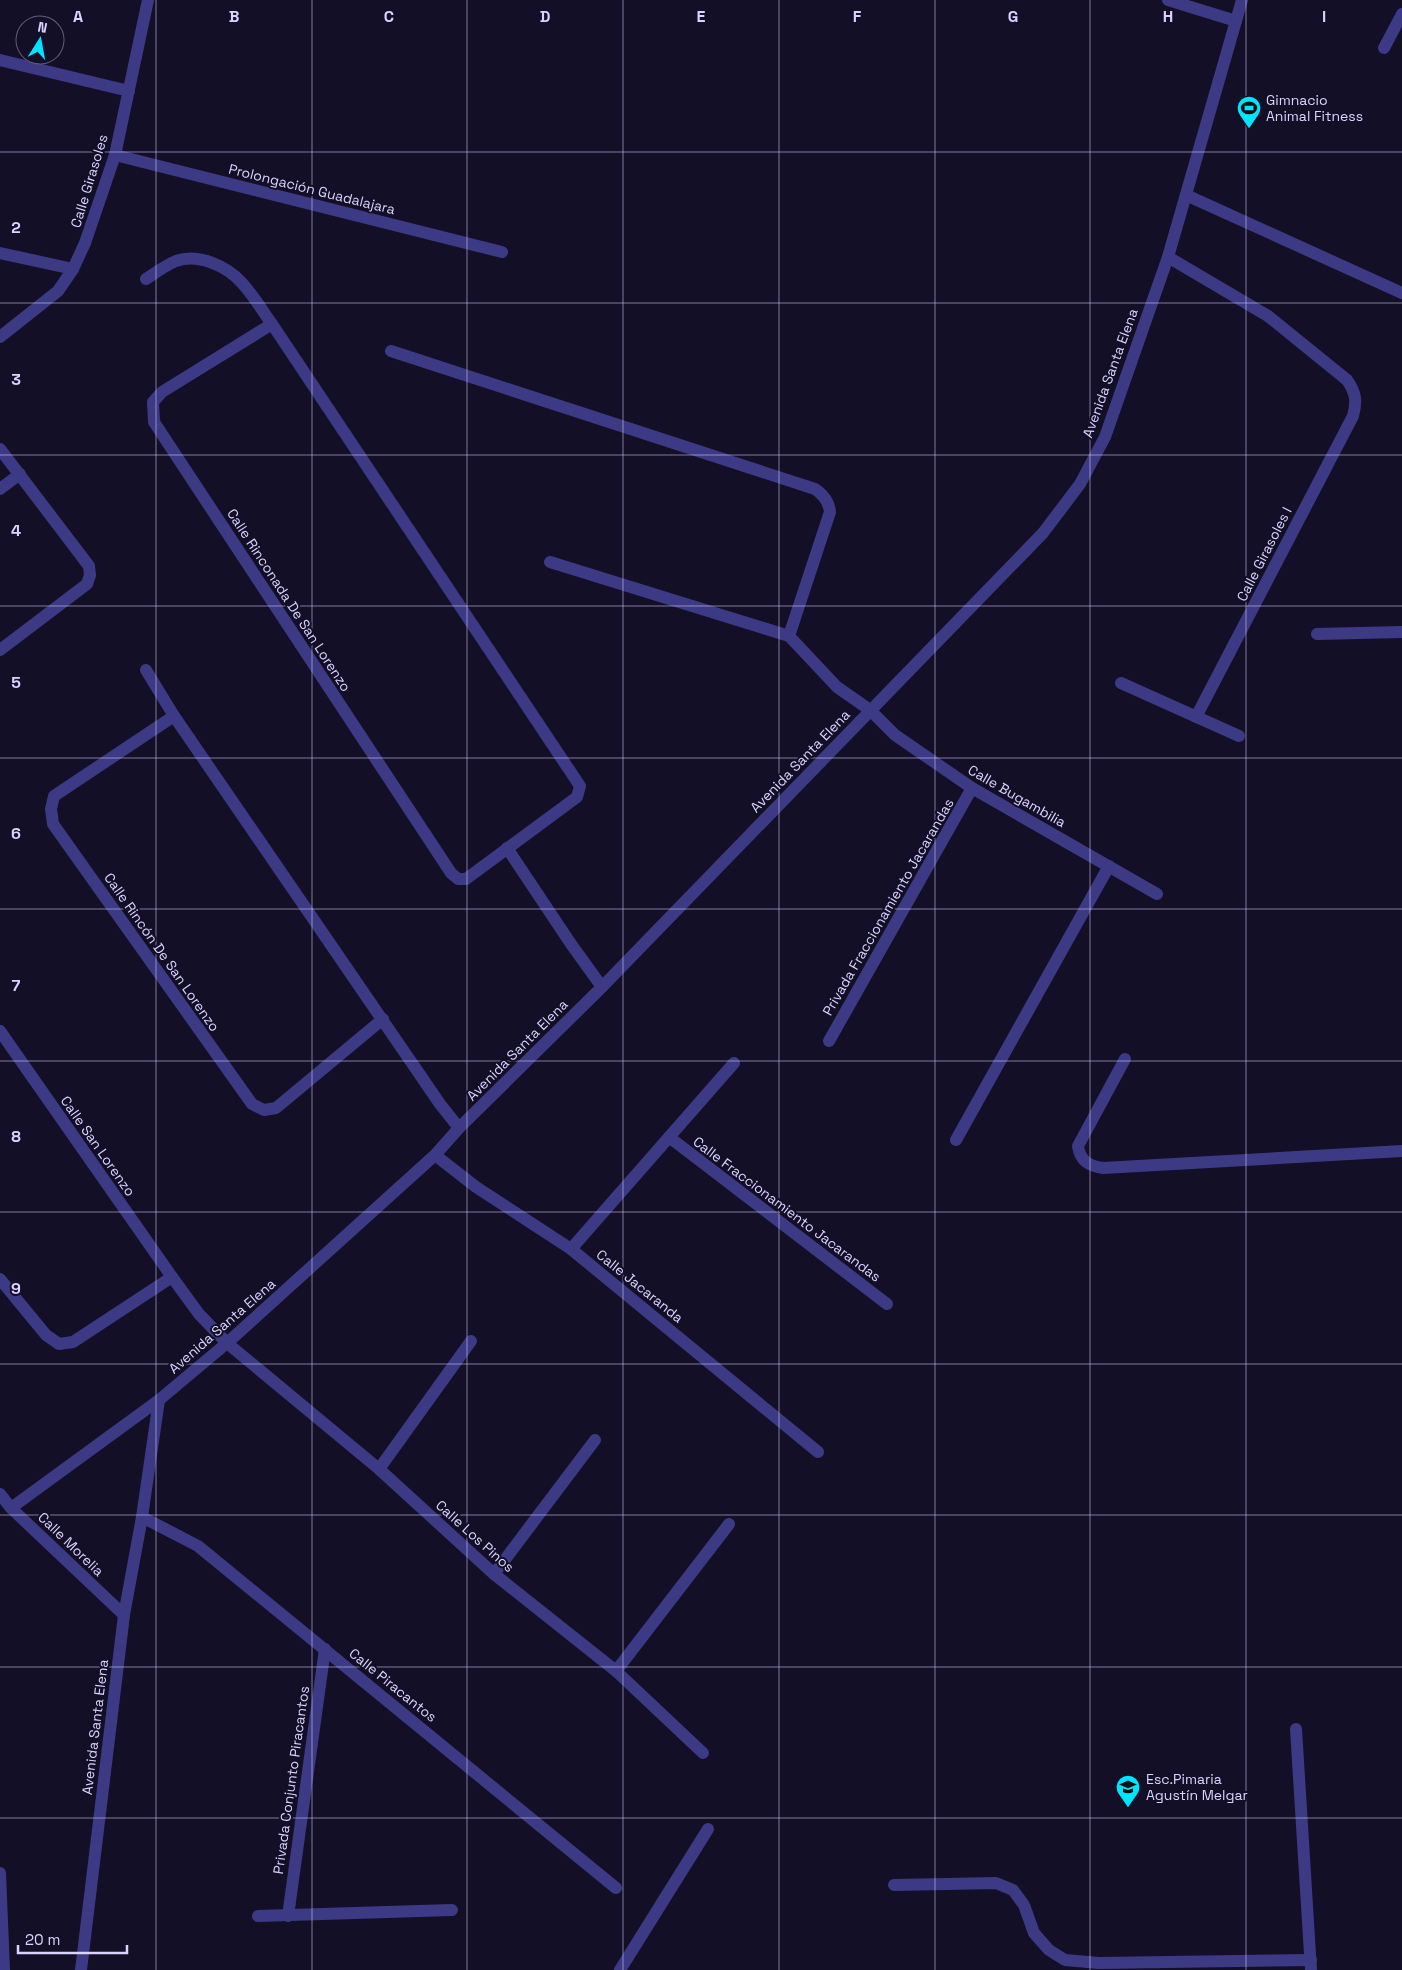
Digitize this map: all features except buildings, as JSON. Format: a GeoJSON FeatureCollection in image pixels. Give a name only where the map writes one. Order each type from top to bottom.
{"type":"FeatureCollection","features":[{"type":"Feature","properties":{"kind":"street","name":"Calle Girasoles"},"geometry":{"type":"LineString","coordinates":[[0,337],[58,291],[74,268],[86,243],[115,155],[148,0]]}},
{"type":"Feature","properties":{"kind":"street"},"geometry":{"type":"LineString","coordinates":[[1168,0],[1236,21]]}},
{"type":"Feature","properties":{"kind":"street","name":"Avenida Santa Elena"},"geometry":{"type":"LineString","coordinates":[[6,1507],[159,1400],[226,1344],[435,1155],[459,1128],[602,987],[1043,533],[1080,484],[1105,437],[1168,257],[1242,0]]}},
{"type":"Feature","properties":{"kind":"street"},"geometry":{"type":"LineString","coordinates":[[1384,48],[1402,14]]}},
{"type":"Feature","properties":{"kind":"street"},"geometry":{"type":"LineString","coordinates":[[0,60],[130,91]]}},
{"type":"Feature","properties":{"kind":"street","name":"Prolongación Guadalajara"},"geometry":{"type":"LineString","coordinates":[[115,155],[502,252]]}},
{"type":"Feature","properties":{"kind":"street"},"geometry":{"type":"LineString","coordinates":[[1186,195],[1402,294]]}},
{"type":"Feature","properties":{"kind":"street"},"geometry":{"type":"LineString","coordinates":[[0,253],[74,268]]}},
{"type":"Feature","properties":{"kind":"street","name":"Calle Girasoles I"},"geometry":{"type":"LineString","coordinates":[[1168,257],[1268,316],[1347,380],[1355,393],[1356,404],[1352,416],[1196,717]]}},
{"type":"Feature","properties":{"kind":"street","name":"Calle Rinconada De San Lorenzo"},"geometry":{"type":"LineString","coordinates":[[146,279],[176,261],[193,258],[212,263],[242,283],[272,324],[580,786],[577,797],[466,879],[458,879],[451,873],[154,422],[153,402],[162,392],[272,324]]}},
{"type":"Feature","properties":{"kind":"street"},"geometry":{"type":"LineString","coordinates":[[392,351],[806,486],[821,493],[826,499],[830,512],[789,636],[550,562]]}},
{"type":"Feature","properties":{"kind":"street"},"geometry":{"type":"LineString","coordinates":[[0,449],[89,566],[90,575],[86,584],[0,650]]}},
{"type":"Feature","properties":{"kind":"street"},"geometry":{"type":"LineString","coordinates":[[0,489],[20,474]]}},
{"type":"Feature","properties":{"kind":"street"},"geometry":{"type":"LineString","coordinates":[[1317,634],[1402,632]]}},
{"type":"Feature","properties":{"kind":"street","name":"Calle Bugambilia"},"geometry":{"type":"LineString","coordinates":[[789,636],[837,687],[870,710],[895,735],[972,788],[1157,894]]}},
{"type":"Feature","properties":{"kind":"street"},"geometry":{"type":"LineString","coordinates":[[146,670],[174,716],[440,1104],[459,1128]]}},
{"type":"Feature","properties":{"kind":"street"},"geometry":{"type":"LineString","coordinates":[[1121,683],[1238,736]]}},
{"type":"Feature","properties":{"kind":"street","name":"Calle Rincón De San Lorenzo"},"geometry":{"type":"LineString","coordinates":[[174,716],[54,796],[51,808],[53,824],[252,1104],[264,1110],[276,1108],[383,1019]]}},
{"type":"Feature","properties":{"kind":"street","name":"Privada Fraccionamiento Jacarandas"},"geometry":{"type":"LineString","coordinates":[[829,1041],[972,788]]}},
{"type":"Feature","properties":{"kind":"street"},"geometry":{"type":"LineString","coordinates":[[507,848],[602,987]]}},
{"type":"Feature","properties":{"kind":"street"},"geometry":{"type":"LineString","coordinates":[[956,1140],[1108,866]]}},
{"type":"Feature","properties":{"kind":"street","name":"Calle San Lorenzo"},"geometry":{"type":"LineString","coordinates":[[0,1031],[172,1277],[199,1314],[226,1344]]}},
{"type":"Feature","properties":{"kind":"street"},"geometry":{"type":"LineString","coordinates":[[1125,1059],[1078,1146],[1079,1154],[1085,1162],[1093,1166],[1103,1168],[1402,1151]]}},
{"type":"Feature","properties":{"kind":"street"},"geometry":{"type":"LineString","coordinates":[[571,1249],[734,1063]]}},
{"type":"Feature","properties":{"kind":"street","name":"Calle Fraccionamiento Jacarandas"},"geometry":{"type":"LineString","coordinates":[[669,1137],[887,1304]]}},
{"type":"Feature","properties":{"kind":"street","name":"Calle Jacaranda"},"geometry":{"type":"LineString","coordinates":[[435,1155],[476,1187],[571,1249],[818,1452]]}},
{"type":"Feature","properties":{"kind":"street"},"geometry":{"type":"LineString","coordinates":[[0,1279],[46,1336],[59,1344],[73,1342],[172,1277]]}},
{"type":"Feature","properties":{"kind":"street"},"geometry":{"type":"LineString","coordinates":[[379,1469],[471,1341]]}},
{"type":"Feature","properties":{"kind":"street","name":"Calle Los Pinos"},"geometry":{"type":"LineString","coordinates":[[226,1344],[379,1469],[494,1574],[616,1671],[703,1753]]}},
{"type":"Feature","properties":{"kind":"street","name":"Avenida Santa Elena"},"geometry":{"type":"LineString","coordinates":[[81,1970],[124,1615],[142,1517],[159,1400]]}},
{"type":"Feature","properties":{"kind":"street"},"geometry":{"type":"LineString","coordinates":[[494,1574],[595,1440]]}},
{"type":"Feature","properties":{"kind":"street","name":"Calle Morelia"},"geometry":{"type":"LineString","coordinates":[[0,1494],[6,1507],[124,1615]]}},
{"type":"Feature","properties":{"kind":"street","name":"Calle Piracantos"},"geometry":{"type":"LineString","coordinates":[[142,1517],[198,1546],[616,1888]]}},
{"type":"Feature","properties":{"kind":"street"},"geometry":{"type":"LineString","coordinates":[[616,1671],[728,1524]]}},
{"type":"Feature","properties":{"kind":"street","name":"Privada Conjunto Piracantos"},"geometry":{"type":"LineString","coordinates":[[288,1916],[325,1649]]}},
{"type":"Feature","properties":{"kind":"street"},"geometry":{"type":"LineString","coordinates":[[894,1885],[996,1884],[1013,1890],[1024,1905],[1034,1933],[1049,1950],[1065,1960],[1099,1963],[1311,1965],[1296,1729]]}},
{"type":"Feature","properties":{"kind":"street"},"geometry":{"type":"LineString","coordinates":[[620,1970],[708,1829]]}},
{"type":"Feature","properties":{"kind":"street"},"geometry":{"type":"LineString","coordinates":[[0,1873],[4,1970]]}},
{"type":"Feature","properties":{"kind":"street"},"geometry":{"type":"LineString","coordinates":[[258,1916],[452,1910]]}},
{"type":"Feature","properties":{"kind":"place","name":"Gimnacio Animal Fitness"},"geometry":{"type":"Point","coordinates":[1249,129]}},
{"type":"Feature","properties":{"kind":"place","name":"Esc.Pimaria Agustín Melgar"},"geometry":{"type":"Point","coordinates":[1128,1808]}}]}
